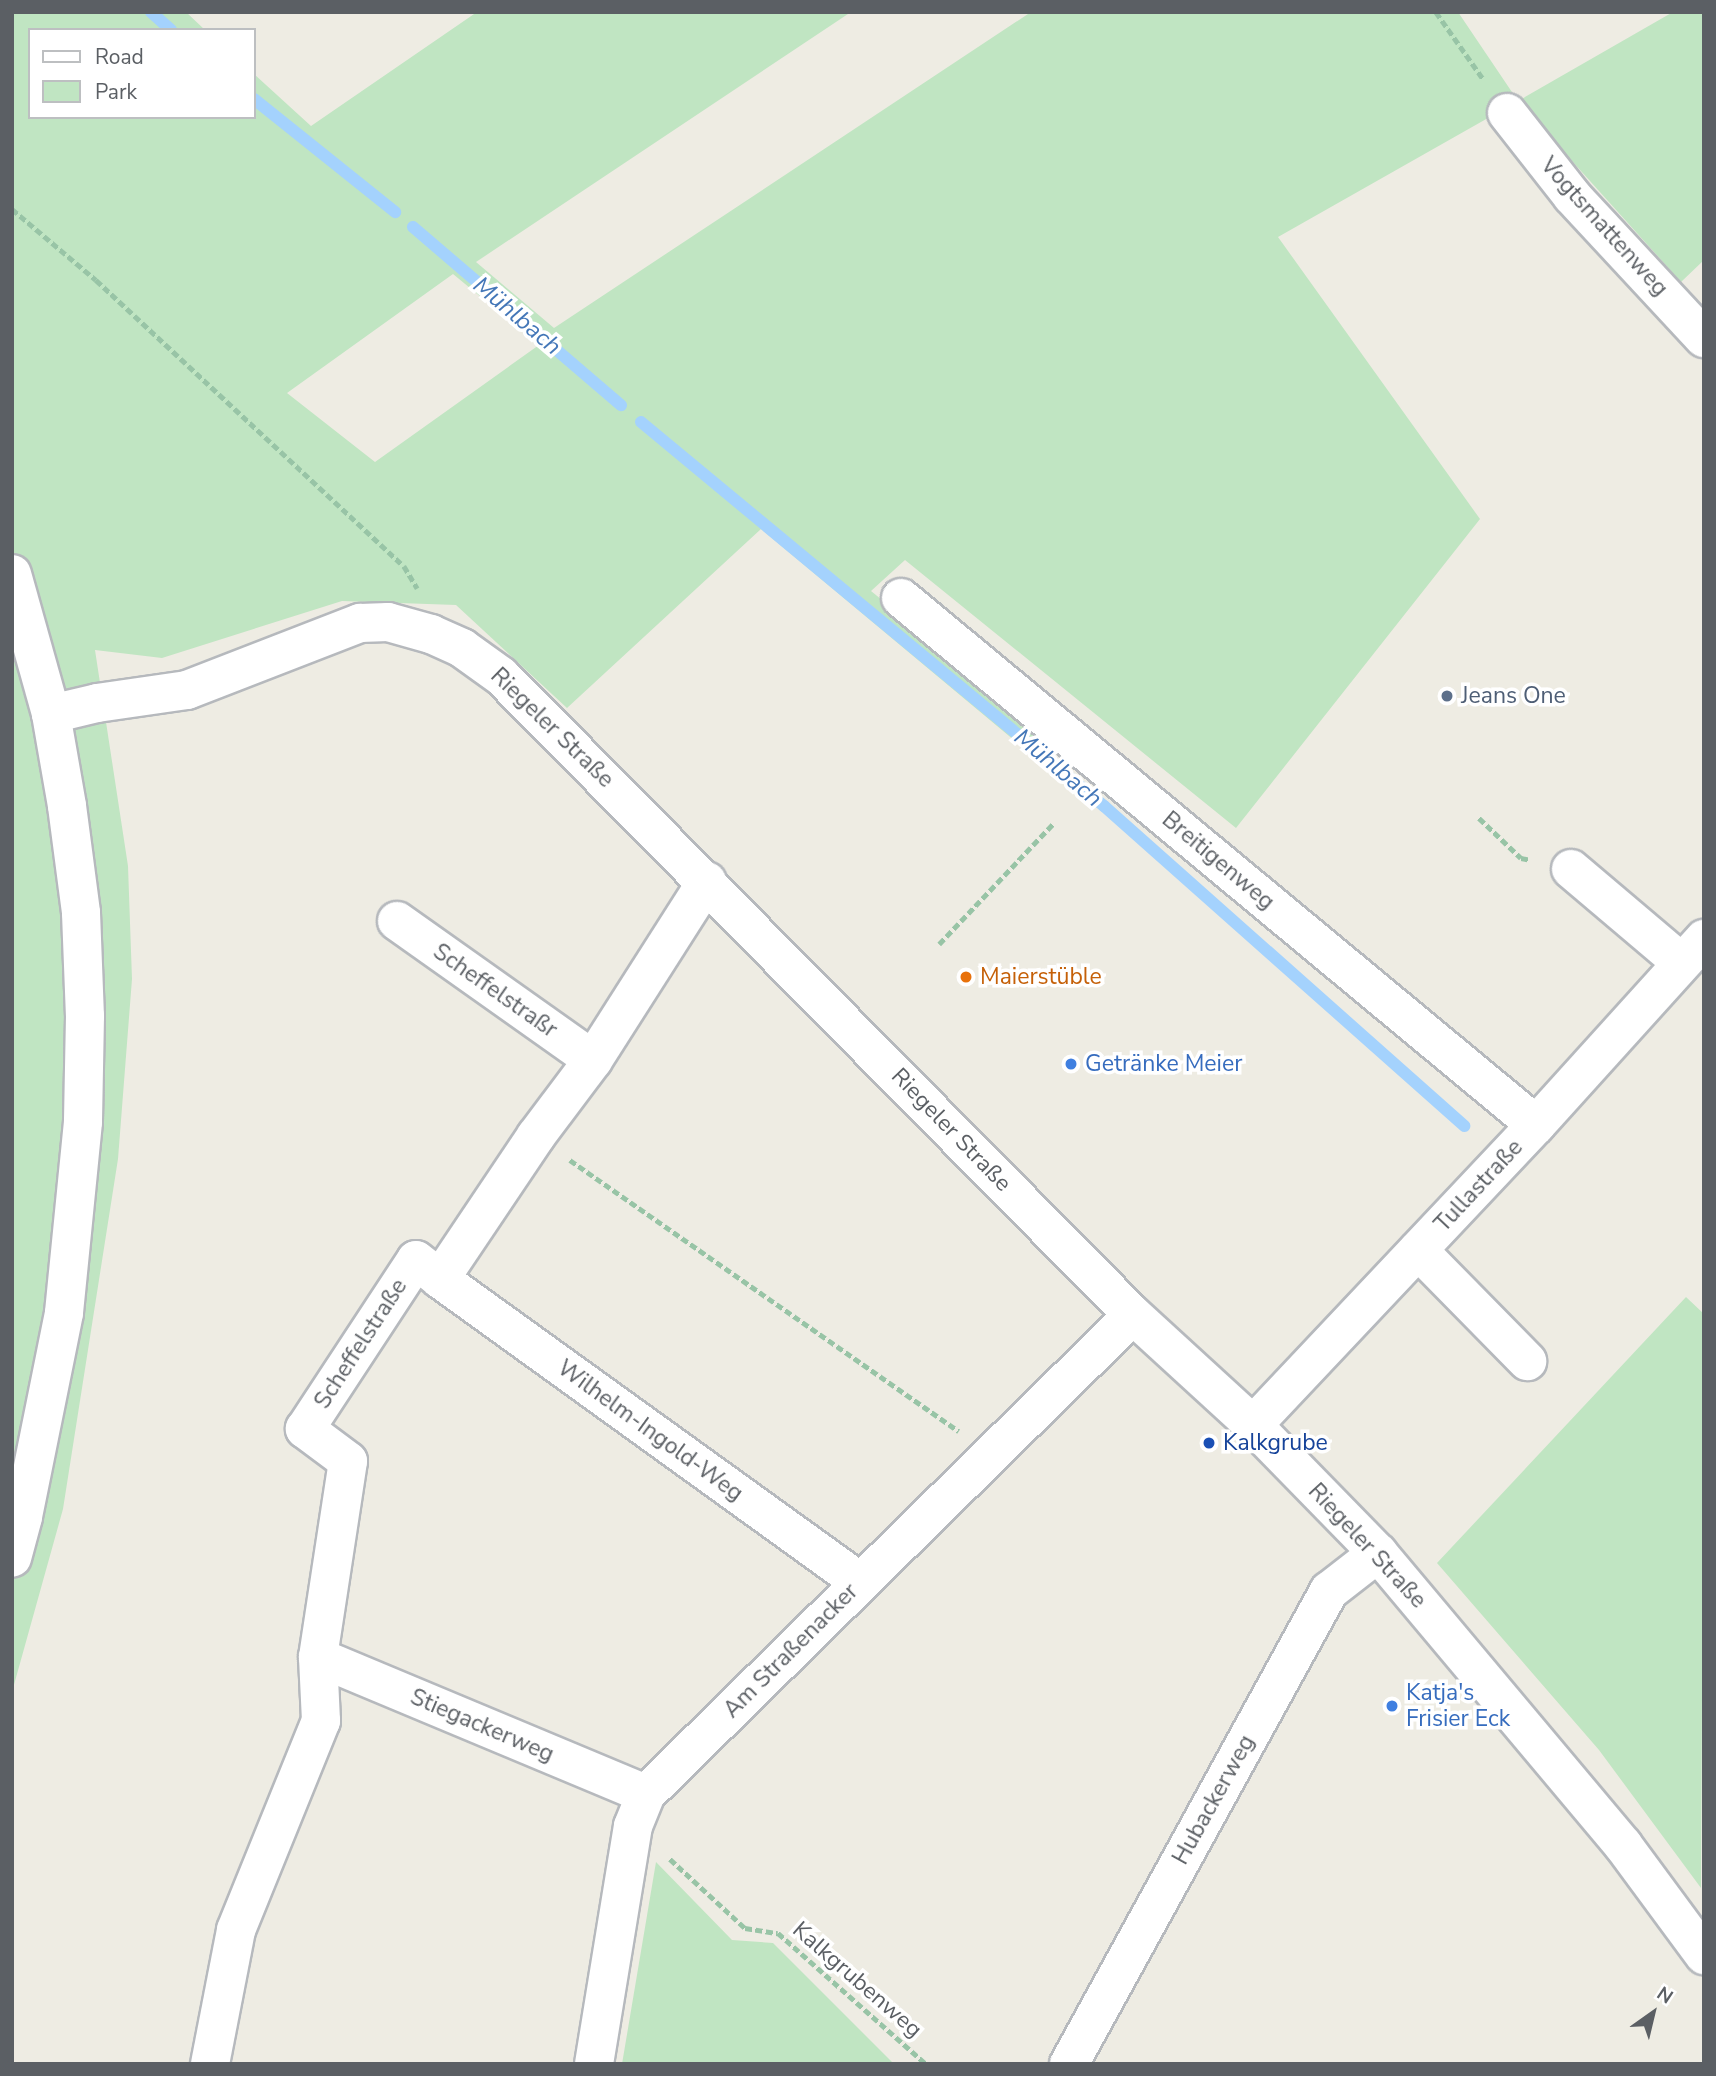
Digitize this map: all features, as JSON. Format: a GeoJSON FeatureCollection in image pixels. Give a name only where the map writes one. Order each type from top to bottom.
{"type":"FeatureCollection","features":[{"type":"Feature","properties":{"kind":"street","name":"Vogtsmattenweg"},"geometry":{"type":"LineString","coordinates":[[1507,113],[1572,196],[1704,338]]}},
{"type":"Feature","properties":{"kind":"street"},"geometry":{"type":"LineString","coordinates":[[12,574],[51,714],[67,806],[80,913],[85,1016],[83,1122],[64,1313],[23,1517],[12,1558]]}},
{"type":"Feature","properties":{"kind":"street","name":"Breitigenweg"},"geometry":{"type":"LineString","coordinates":[[901,598],[1536,1125]]}},
{"type":"Feature","properties":{"kind":"street","name":"Riegeler Straße"},"geometry":{"type":"LineString","coordinates":[[51,714],[97,703],[187,690],[360,623],[388,622],[431,634],[462,648],[501,676],[707,881],[1133,1315],[1253,1425],[1378,1553],[1623,1845],[1704,1955]]}},
{"type":"Feature","properties":{"kind":"street"},"geometry":{"type":"LineString","coordinates":[[1571,869],[1698,947]]}},
{"type":"Feature","properties":{"kind":"street","name":"Scheffelstraße"},"geometry":{"type":"LineString","coordinates":[[210,2064],[236,1930],[321,1721],[318,1657],[348,1461],[305,1429],[416,1260],[440,1279],[537,1136],[593,1060],[707,881]]}},
{"type":"Feature","properties":{"kind":"street","name":"Scheffelstraßr"},"geometry":{"type":"LineString","coordinates":[[397,921],[593,1060]]}},
{"type":"Feature","properties":{"kind":"street","name":"Tullastraße"},"geometry":{"type":"LineString","coordinates":[[1253,1425],[1536,1125],[1698,947]]}},
{"type":"Feature","properties":{"kind":"street"},"geometry":{"type":"LineString","coordinates":[[1418,1250],[1527,1361]]}},
{"type":"Feature","properties":{"kind":"street","name":"Wilhelm-Ingold-Weg"},"geometry":{"type":"LineString","coordinates":[[440,1279],[860,1582]]}},
{"type":"Feature","properties":{"kind":"street","name":"Am Straßenacker"},"geometry":{"type":"LineString","coordinates":[[640,1810],[860,1582],[1133,1315]]}},
{"type":"Feature","properties":{"kind":"street","name":"Hubackerweg"},"geometry":{"type":"LineString","coordinates":[[1069,2064],[1329,1591],[1378,1553]]}},
{"type":"Feature","properties":{"kind":"street","name":"Stiegackerweg"},"geometry":{"type":"LineString","coordinates":[[318,1657],[640,1810]]}},
{"type":"Feature","properties":{"kind":"street"},"geometry":{"type":"LineString","coordinates":[[594,2064],[640,1810]]}},
{"type":"Feature","properties":{"kind":"path"},"geometry":{"type":"LineString","coordinates":[[1436,12],[1507,113]]}},
{"type":"Feature","properties":{"kind":"path"},"geometry":{"type":"LineString","coordinates":[[12,209],[96,280],[404,566],[419,591],[431,634]]}},
{"type":"Feature","properties":{"kind":"path"},"geometry":{"type":"LineString","coordinates":[[1479,818],[1521,858],[1571,869]]}},
{"type":"Feature","properties":{"kind":"path"},"geometry":{"type":"LineString","coordinates":[[939,944],[1054,823]]}},
{"type":"Feature","properties":{"kind":"path"},"geometry":{"type":"LineString","coordinates":[[537,1136],[991,1454]]}},
{"type":"Feature","properties":{"kind":"path","name":"Kalkgrubenweg"},"geometry":{"type":"LineString","coordinates":[[640,1810],[745,1928],[778,1933],[926,2064]]}},
{"type":"Feature","properties":{"kind":"green space"},"geometry":{"type":"Polygon","coordinates":[[[12,12],[186,12],[203,28],[28,28],[28,119],[256,119],[256,76],[311,126],[477,12],[851,12],[476,262],[554,328],[1031,12],[1458,12],[1518,101],[1278,237],[1480,519],[1236,828],[905,560],[871,591],[1042,730],[1027,751],[761,529],[567,708],[456,605],[342,601],[162,658],[95,650],[128,866],[132,979],[118,1159],[63,1509],[12,1692],[12,12]],[[453,274],[287,393],[375,462],[539,345],[453,274]]]}},
{"type":"Feature","properties":{"kind":"green space"},"geometry":{"type":"Polygon","coordinates":[[[1673,12],[1704,12],[1704,260],[1681,282],[1518,101],[1673,12]]]}},
{"type":"Feature","properties":{"kind":"green space"},"geometry":{"type":"Polygon","coordinates":[[[1686,1297],[1704,1314],[1701,1888],[1599,1750],[1437,1563],[1686,1297]]]}},
{"type":"Feature","properties":{"kind":"green space"},"geometry":{"type":"Polygon","coordinates":[[[656,1862],[732,1940],[773,1943],[894,2064],[622,2064],[656,1862]]]}},
{"type":"Feature","properties":{"kind":"waterway","name":"Mühlbach"},"geometry":{"type":"LineString","coordinates":[[151,12],[169,28]]}},
{"type":"Feature","properties":{"kind":"waterway","name":"Mühlbach"},"geometry":{"type":"LineString","coordinates":[[256,101],[395,212]]}},
{"type":"Feature","properties":{"kind":"waterway","name":"Mühlbach"},"geometry":{"type":"LineString","coordinates":[[413,227],[621,405]]}},
{"type":"Feature","properties":{"kind":"waterway","name":"Mühlbach"},"geometry":{"type":"LineString","coordinates":[[641,422],[1104,806],[1464,1126]]}},
{"type":"Feature","properties":{"kind":"place","name":"Jeans One"},"geometry":{"type":"Point","coordinates":[1447,696]}},
{"type":"Feature","properties":{"kind":"place","name":"Maierstüble"},"geometry":{"type":"Point","coordinates":[966,977]}},
{"type":"Feature","properties":{"kind":"place","name":"Getränke Meier"},"geometry":{"type":"Point","coordinates":[1071,1064]}},
{"type":"Feature","properties":{"kind":"place","name":"Kalkgrube"},"geometry":{"type":"Point","coordinates":[1209,1443]}},
{"type":"Feature","properties":{"kind":"place","name":"Katja's Frisier Eck"},"geometry":{"type":"Point","coordinates":[1392,1706]}}]}
